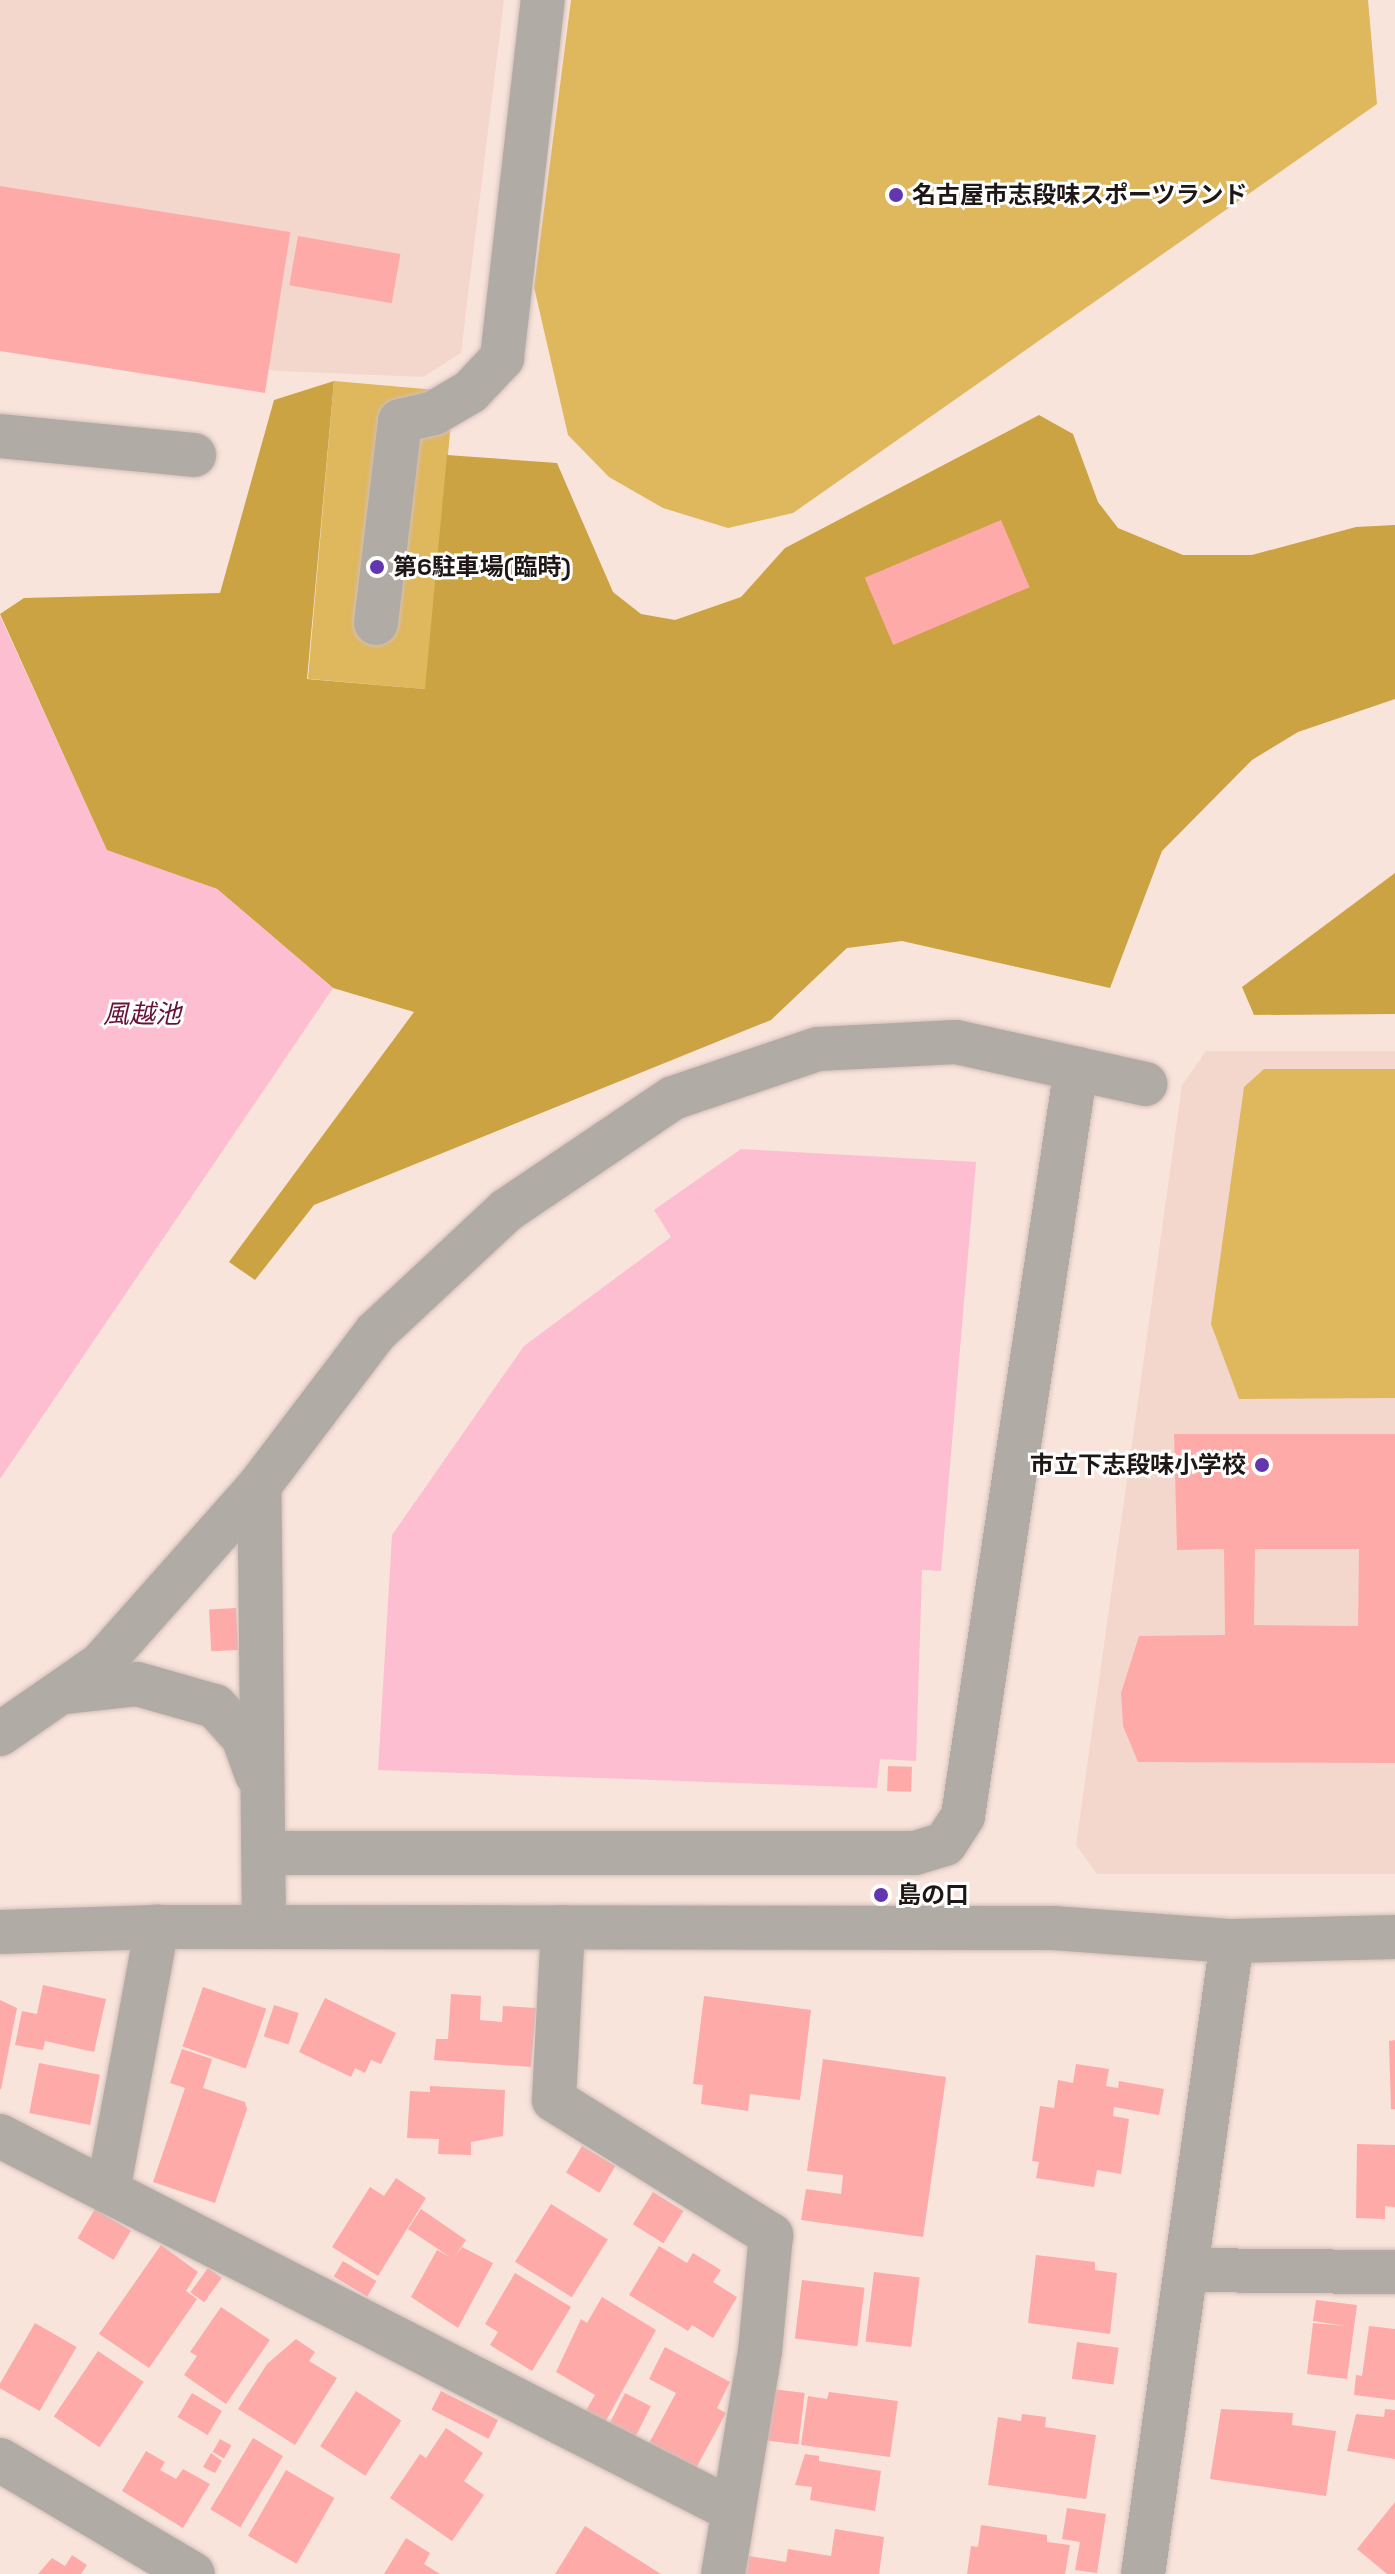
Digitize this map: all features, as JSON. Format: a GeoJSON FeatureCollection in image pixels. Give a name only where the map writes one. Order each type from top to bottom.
{"type":"FeatureCollection","features":[{"type":"Feature","properties":{"kind":"street"},"geometry":{"type":"LineString","coordinates":[[376,623],[400,421],[434,413],[470,392],[502,358],[543,0]]}},
{"type":"Feature","properties":{"kind":"street"},"geometry":{"type":"LineString","coordinates":[[0,436],[194,455]]}},
{"type":"Feature","properties":{"kind":"street"},"geometry":{"type":"LineString","coordinates":[[0,1734],[101,1664],[259,1486],[376,1332],[507,1210],[673,1098],[818,1049],[956,1042],[1145,1084]]}},
{"type":"Feature","properties":{"kind":"street"},"geometry":{"type":"LineString","coordinates":[[264,1853],[915,1853],[945,1844],[963,1816],[1076,1068]]}},
{"type":"Feature","properties":{"kind":"street"},"geometry":{"type":"LineString","coordinates":[[259,1486],[264,1927]]}},
{"type":"Feature","properties":{"kind":"street"},"geometry":{"type":"LineString","coordinates":[[59,1693],[137,1684],[215,1706],[243,1737],[263,1791]]}},
{"type":"Feature","properties":{"kind":"street"},"geometry":{"type":"LineString","coordinates":[[108,2191],[157,1927]]}},
{"type":"Feature","properties":{"kind":"street"},"geometry":{"type":"LineString","coordinates":[[0,1932],[157,1927],[1053,1928],[1232,1941],[1395,1937]]}},
{"type":"Feature","properties":{"kind":"street"},"geometry":{"type":"LineString","coordinates":[[563,1927],[554,2100],[771,2235],[760,2351],[723,2574]]}},
{"type":"Feature","properties":{"kind":"street"},"geometry":{"type":"LineString","coordinates":[[1143,2574],[1189,2270],[1232,1941]]}},
{"type":"Feature","properties":{"kind":"street"},"geometry":{"type":"LineString","coordinates":[[0,2136],[732,2510]]}},
{"type":"Feature","properties":{"kind":"street"},"geometry":{"type":"LineString","coordinates":[[1189,2270],[1395,2272]]}},
{"type":"Feature","properties":{"kind":"street"},"geometry":{"type":"LineString","coordinates":[[0,2460],[193,2574]]}},
{"type":"Feature","properties":{"kind":"shaded area"},"geometry":{"type":"Polygon","coordinates":[[[0,0],[504,0],[461,353],[423,377],[280,371],[0,344],[0,0]]]}},
{"type":"Feature","properties":{"kind":"shaded area","name":"名古屋市志段味スポーツランド"},"geometry":{"type":"Polygon","coordinates":[[[571,0],[1368,0],[1377,104],[793,513],[728,528],[663,508],[609,477],[568,435],[534,287],[571,0]]]}},
{"type":"Feature","properties":{"kind":"shaded area","name":"第6駐車場(臨時)"},"geometry":{"type":"Polygon","coordinates":[[[334,381],[454,391],[427,689],[308,679],[334,381]]]}},
{"type":"Feature","properties":{"kind":"shaded area"},"geometry":{"type":"Polygon","coordinates":[[[334,381],[307,679],[425,689],[447,455],[557,463],[613,592],[641,614],[675,620],[741,597],[785,548],[1039,415],[1073,434],[1098,502],[1118,528],[1183,555],[1252,555],[1356,527],[1395,525],[1395,699],[1298,732],[1252,760],[1162,851],[1110,988],[902,941],[847,948],[771,1020],[314,1205],[255,1280],[229,1262],[414,1012],[333,988],[217,889],[107,851],[0,614],[24,598],[220,593],[274,400],[334,381]]]}},
{"type":"Feature","properties":{"kind":"shaded area"},"geometry":{"type":"Polygon","coordinates":[[[1395,873],[1395,1014],[1254,1015],[1242,987],[1395,873]]]}},
{"type":"Feature","properties":{"kind":"shaded area","name":"市立下志段味小学校"},"geometry":{"type":"Polygon","coordinates":[[[1206,1051],[1395,1051],[1395,1874],[1097,1874],[1076,1845],[1182,1085],[1206,1051]]]}},
{"type":"Feature","properties":{"kind":"shaded area"},"geometry":{"type":"Polygon","coordinates":[[[1264,1069],[1395,1069],[1395,1398],[1239,1399],[1211,1324],[1244,1087],[1264,1069]]]}},
{"type":"Feature","properties":{"kind":"water","name":"風越池"},"geometry":{"type":"Polygon","coordinates":[[[0,616],[107,850],[217,889],[333,988],[0,1479],[0,616]]]}},
{"type":"Feature","properties":{"kind":"water"},"geometry":{"type":"Polygon","coordinates":[[[741,1149],[976,1162],[941,1571],[922,1570],[916,1761],[880,1759],[877,1788],[378,1770],[392,1535],[524,1346],[671,1237],[654,1210],[741,1149]]]}},
{"type":"Feature","properties":{"kind":"building"},"geometry":{"type":"Polygon","coordinates":[[[0,186],[290,232],[265,393],[0,351],[0,186]]]}},
{"type":"Feature","properties":{"kind":"building"},"geometry":{"type":"Polygon","coordinates":[[[298,236],[400,254],[392,303],[289,285],[298,236]]]}},
{"type":"Feature","properties":{"kind":"building"},"geometry":{"type":"Polygon","coordinates":[[[1001,520],[1030,587],[893,645],[865,578],[1001,520]]]}},
{"type":"Feature","properties":{"kind":"building"},"geometry":{"type":"Polygon","coordinates":[[[1174,1434],[1395,1434],[1395,1763],[1138,1762],[1123,1726],[1121,1693],[1139,1636],[1225,1635],[1224,1549],[1177,1550],[1174,1434]],[[1255,1549],[1254,1625],[1358,1626],[1359,1549],[1255,1549]]]}},
{"type":"Feature","properties":{"kind":"building"},"geometry":{"type":"Polygon","coordinates":[[[236,1608],[238,1650],[211,1651],[209,1609],[236,1608]]]}},
{"type":"Feature","properties":{"kind":"building"},"geometry":{"type":"Polygon","coordinates":[[[888,1766],[912,1767],[911,1792],[887,1791],[888,1766]]]}},
{"type":"Feature","properties":{"kind":"building"},"geometry":{"type":"Polygon","coordinates":[[[43,1985],[106,1999],[94,2052],[45,2041],[43,2050],[15,2045],[22,2011],[37,2014],[43,1985]]]}},
{"type":"Feature","properties":{"kind":"building"},"geometry":{"type":"Polygon","coordinates":[[[203,1987],[266,2009],[246,2068],[182,2047],[203,1987]]]}},
{"type":"Feature","properties":{"kind":"building"},"geometry":{"type":"Polygon","coordinates":[[[451,1994],[481,1996],[480,2020],[502,2022],[503,2006],[536,2008],[531,2067],[434,2060],[436,2039],[448,2039],[451,1994]]]}},
{"type":"Feature","properties":{"kind":"building"},"geometry":{"type":"Polygon","coordinates":[[[704,1996],[811,2010],[800,2100],[750,2094],[748,2111],[701,2104],[703,2085],[693,2084],[704,1996]]]}},
{"type":"Feature","properties":{"kind":"building"},"geometry":{"type":"Polygon","coordinates":[[[325,1998],[396,2033],[381,2064],[371,2060],[365,2073],[355,2068],[351,2077],[299,2052],[325,1998]]]}},
{"type":"Feature","properties":{"kind":"building"},"geometry":{"type":"Polygon","coordinates":[[[0,2000],[17,2008],[1,2089],[0,2089],[0,2000]]]}},
{"type":"Feature","properties":{"kind":"building"},"geometry":{"type":"Polygon","coordinates":[[[274,2005],[299,2013],[289,2044],[264,2036],[274,2005]]]}},
{"type":"Feature","properties":{"kind":"building"},"geometry":{"type":"Polygon","coordinates":[[[1395,2040],[1395,2109],[1391,2109],[1389,2041],[1395,2040]]]}},
{"type":"Feature","properties":{"kind":"building"},"geometry":{"type":"Polygon","coordinates":[[[182,2049],[212,2059],[203,2088],[245,2102],[247,2109],[215,2203],[153,2182],[185,2088],[170,2083],[182,2049]]]}},
{"type":"Feature","properties":{"kind":"building"},"geometry":{"type":"Polygon","coordinates":[[[823,2059],[946,2077],[923,2237],[801,2220],[806,2189],[841,2194],[843,2175],[807,2171],[823,2059]]]}},
{"type":"Feature","properties":{"kind":"building"},"geometry":{"type":"Polygon","coordinates":[[[39,2063],[100,2075],[90,2125],[29,2113],[39,2063]]]}},
{"type":"Feature","properties":{"kind":"building"},"geometry":{"type":"Polygon","coordinates":[[[1076,2064],[1109,2069],[1106,2086],[1118,2088],[1119,2081],[1164,2089],[1159,2115],[1114,2107],[1113,2116],[1129,2119],[1121,2174],[1097,2170],[1094,2187],[1036,2178],[1039,2162],[1032,2161],[1040,2106],[1054,2108],[1058,2080],[1073,2083],[1076,2064]]]}},
{"type":"Feature","properties":{"kind":"building"},"geometry":{"type":"Polygon","coordinates":[[[430,2086],[505,2090],[503,2136],[471,2142],[471,2155],[438,2154],[439,2139],[407,2138],[410,2091],[430,2092],[430,2086]]]}},
{"type":"Feature","properties":{"kind":"building"},"geometry":{"type":"Polygon","coordinates":[[[1357,2144],[1395,2145],[1395,2207],[1385,2206],[1385,2219],[1356,2218],[1357,2144]]]}},
{"type":"Feature","properties":{"kind":"building"},"geometry":{"type":"Polygon","coordinates":[[[582,2146],[615,2166],[599,2193],[566,2173],[582,2146]]]}},
{"type":"Feature","properties":{"kind":"building"},"geometry":{"type":"Polygon","coordinates":[[[396,2178],[426,2198],[378,2276],[332,2247],[370,2187],[384,2196],[396,2178]]]}},
{"type":"Feature","properties":{"kind":"building"},"geometry":{"type":"Polygon","coordinates":[[[653,2192],[684,2211],[663,2243],[633,2224],[653,2192]]]}},
{"type":"Feature","properties":{"kind":"building"},"geometry":{"type":"Polygon","coordinates":[[[551,2204],[608,2240],[572,2297],[515,2262],[551,2204]]]}},
{"type":"Feature","properties":{"kind":"building"},"geometry":{"type":"Polygon","coordinates":[[[95,2209],[131,2231],[113,2260],[77,2238],[95,2209]]]}},
{"type":"Feature","properties":{"kind":"building"},"geometry":{"type":"Polygon","coordinates":[[[421,2209],[466,2240],[453,2259],[462,2247],[493,2263],[458,2328],[411,2297],[437,2250],[450,2257],[408,2229],[421,2209]]]}},
{"type":"Feature","properties":{"kind":"building"},"geometry":{"type":"Polygon","coordinates":[[[161,2245],[198,2272],[186,2291],[197,2299],[149,2368],[99,2334],[161,2245]]]}},
{"type":"Feature","properties":{"kind":"building"},"geometry":{"type":"Polygon","coordinates":[[[659,2246],[687,2263],[693,2253],[721,2270],[713,2282],[737,2297],[713,2338],[692,2325],[688,2331],[629,2295],[659,2246]]]}},
{"type":"Feature","properties":{"kind":"building"},"geometry":{"type":"Polygon","coordinates":[[[1036,2255],[1095,2262],[1095,2270],[1117,2273],[1110,2334],[1028,2323],[1036,2255]]]}},
{"type":"Feature","properties":{"kind":"building"},"geometry":{"type":"Polygon","coordinates":[[[343,2261],[376,2281],[367,2297],[334,2276],[343,2261]]]}},
{"type":"Feature","properties":{"kind":"building"},"geometry":{"type":"Polygon","coordinates":[[[208,2268],[222,2278],[204,2302],[190,2292],[208,2268]]]}},
{"type":"Feature","properties":{"kind":"building"},"geometry":{"type":"Polygon","coordinates":[[[874,2272],[920,2278],[911,2347],[865,2341],[874,2272]]]}},
{"type":"Feature","properties":{"kind":"building"},"geometry":{"type":"Polygon","coordinates":[[[515,2273],[571,2307],[532,2371],[490,2345],[498,2332],[485,2324],[515,2273]]]}},
{"type":"Feature","properties":{"kind":"building"},"geometry":{"type":"Polygon","coordinates":[[[802,2280],[865,2288],[857,2346],[795,2339],[802,2280]]]}},
{"type":"Feature","properties":{"kind":"building"},"geometry":{"type":"Polygon","coordinates":[[[602,2297],[656,2330],[604,2424],[585,2412],[595,2395],[556,2372],[581,2319],[587,2323],[602,2297]]]}},
{"type":"Feature","properties":{"kind":"building"},"geometry":{"type":"Polygon","coordinates":[[[1316,2300],[1357,2305],[1347,2379],[1307,2374],[1313,2323],[1346,2326],[1313,2321],[1316,2300]]]}},
{"type":"Feature","properties":{"kind":"building"},"geometry":{"type":"Polygon","coordinates":[[[221,2307],[270,2340],[226,2404],[184,2375],[197,2356],[190,2352],[221,2307]]]}},
{"type":"Feature","properties":{"kind":"building"},"geometry":{"type":"Polygon","coordinates":[[[35,2323],[77,2347],[40,2411],[0,2388],[35,2323]]]}},
{"type":"Feature","properties":{"kind":"building"},"geometry":{"type":"Polygon","coordinates":[[[1369,2326],[1395,2329],[1395,2400],[1354,2395],[1356,2375],[1362,2376],[1369,2326]]]}},
{"type":"Feature","properties":{"kind":"building"},"geometry":{"type":"Polygon","coordinates":[[[296,2339],[315,2352],[309,2361],[337,2378],[295,2445],[238,2409],[267,2364],[296,2339]]]}},
{"type":"Feature","properties":{"kind":"building"},"geometry":{"type":"Polygon","coordinates":[[[1077,2342],[1119,2348],[1113,2384],[1072,2379],[1077,2342]]]}},
{"type":"Feature","properties":{"kind":"building"},"geometry":{"type":"Polygon","coordinates":[[[665,2347],[730,2382],[717,2408],[726,2413],[695,2470],[648,2445],[676,2393],[649,2379],[665,2347]]]}},
{"type":"Feature","properties":{"kind":"building"},"geometry":{"type":"Polygon","coordinates":[[[98,2351],[144,2382],[99,2447],[54,2416],[98,2351]]]}},
{"type":"Feature","properties":{"kind":"building"},"geometry":{"type":"Polygon","coordinates":[[[773,2389],[805,2393],[798,2445],[767,2441],[773,2389]]]}},
{"type":"Feature","properties":{"kind":"building"},"geometry":{"type":"Polygon","coordinates":[[[356,2391],[401,2420],[365,2476],[320,2446],[356,2391]]]}},
{"type":"Feature","properties":{"kind":"building"},"geometry":{"type":"Polygon","coordinates":[[[441,2391],[498,2420],[488,2439],[431,2410],[441,2391]]]}},
{"type":"Feature","properties":{"kind":"building"},"geometry":{"type":"Polygon","coordinates":[[[829,2392],[898,2401],[890,2457],[801,2445],[808,2396],[827,2399],[829,2392]]]}},
{"type":"Feature","properties":{"kind":"building"},"geometry":{"type":"Polygon","coordinates":[[[192,2393],[222,2411],[208,2435],[178,2417],[192,2393]]]}},
{"type":"Feature","properties":{"kind":"building"},"geometry":{"type":"Polygon","coordinates":[[[625,2393],[651,2406],[634,2439],[608,2426],[625,2393]]]}},
{"type":"Feature","properties":{"kind":"building"},"geometry":{"type":"Polygon","coordinates":[[[1221,2409],[1293,2413],[1292,2425],[1336,2431],[1326,2496],[1210,2479],[1221,2409]]]}},
{"type":"Feature","properties":{"kind":"building"},"geometry":{"type":"Polygon","coordinates":[[[1385,2409],[1395,2410],[1395,2459],[1347,2451],[1356,2414],[1384,2417],[1385,2409]]]}},
{"type":"Feature","properties":{"kind":"building"},"geometry":{"type":"Polygon","coordinates":[[[1022,2414],[1046,2417],[1045,2427],[1096,2435],[1086,2499],[988,2485],[998,2417],[1021,2421],[1022,2414]]]}},
{"type":"Feature","properties":{"kind":"building"},"geometry":{"type":"Polygon","coordinates":[[[446,2428],[483,2453],[464,2481],[484,2495],[452,2541],[390,2498],[420,2454],[426,2458],[446,2428]]]}},
{"type":"Feature","properties":{"kind":"building"},"geometry":{"type":"Polygon","coordinates":[[[253,2438],[283,2456],[240,2527],[210,2509],[253,2438]]]}},
{"type":"Feature","properties":{"kind":"building"},"geometry":{"type":"Polygon","coordinates":[[[220,2439],[231,2445],[224,2458],[213,2452],[220,2439]]]}},
{"type":"Feature","properties":{"kind":"building"},"geometry":{"type":"Polygon","coordinates":[[[146,2451],[165,2462],[160,2470],[176,2479],[183,2469],[210,2484],[183,2528],[122,2491],[146,2451]]]}},
{"type":"Feature","properties":{"kind":"building"},"geometry":{"type":"Polygon","coordinates":[[[211,2453],[222,2461],[215,2473],[203,2467],[211,2453]]]}},
{"type":"Feature","properties":{"kind":"building"},"geometry":{"type":"Polygon","coordinates":[[[805,2454],[819,2456],[819,2461],[881,2471],[875,2511],[810,2500],[812,2487],[795,2485],[805,2454]]]}},
{"type":"Feature","properties":{"kind":"building"},"geometry":{"type":"Polygon","coordinates":[[[286,2470],[334,2498],[296,2564],[248,2536],[286,2470]]]}},
{"type":"Feature","properties":{"kind":"building"},"geometry":{"type":"Polygon","coordinates":[[[1395,2502],[1395,2574],[1387,2574],[1357,2549],[1395,2502]]]}},
{"type":"Feature","properties":{"kind":"building"},"geometry":{"type":"Polygon","coordinates":[[[1067,2508],[1106,2514],[1097,2573],[1075,2570],[1080,2542],[1062,2539],[1067,2508]]]}},
{"type":"Feature","properties":{"kind":"building"},"geometry":{"type":"Polygon","coordinates":[[[981,2525],[1047,2535],[1047,2542],[1070,2545],[1065,2574],[967,2574],[971,2546],[978,2547],[981,2525]]]}},
{"type":"Feature","properties":{"kind":"building"},"geometry":{"type":"Polygon","coordinates":[[[585,2526],[661,2574],[555,2574],[585,2526]]]}},
{"type":"Feature","properties":{"kind":"building"},"geometry":{"type":"Polygon","coordinates":[[[835,2529],[884,2537],[879,2574],[746,2574],[749,2556],[786,2562],[788,2549],[831,2556],[835,2529]]]}},
{"type":"Feature","properties":{"kind":"building"},"geometry":{"type":"Polygon","coordinates":[[[406,2538],[430,2553],[424,2564],[440,2574],[384,2574],[406,2538]]]}},
{"type":"Feature","properties":{"kind":"building"},"geometry":{"type":"Polygon","coordinates":[[[72,2555],[87,2565],[81,2574],[38,2574],[52,2558],[65,2566],[72,2555]]]}},
{"type":"Feature","properties":{"kind":"place","name":"名古屋市志段味スポーツランド"},"geometry":{"type":"Point","coordinates":[896,195]}},
{"type":"Feature","properties":{"kind":"place","name":"第6駐車場(臨時)"},"geometry":{"type":"Point","coordinates":[377,567]}},
{"type":"Feature","properties":{"kind":"place","name":"市立下志段味小学校"},"geometry":{"type":"Point","coordinates":[1262,1465]}},
{"type":"Feature","properties":{"kind":"place","name":"島の口"},"geometry":{"type":"Point","coordinates":[881,1895]}}]}
